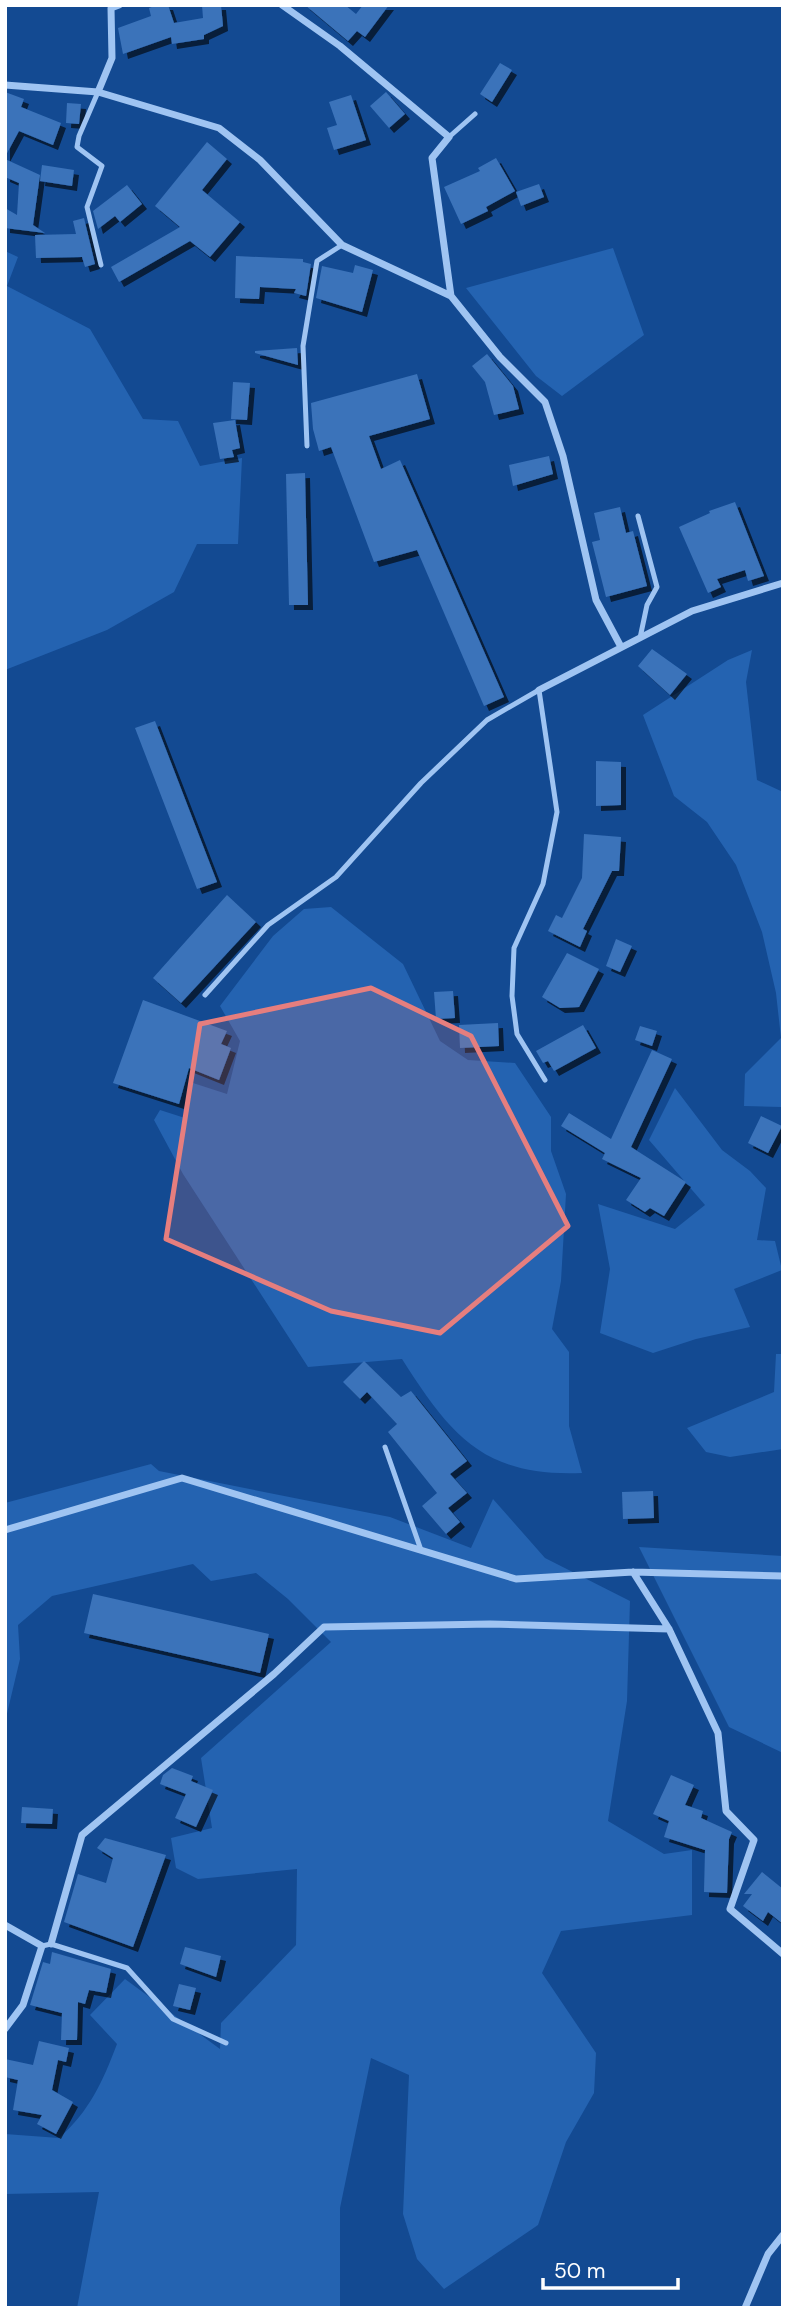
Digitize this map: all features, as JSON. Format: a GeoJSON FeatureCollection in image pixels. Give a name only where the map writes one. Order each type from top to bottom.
{"type":"FeatureCollection","features":[{"type":"Feature","properties":{"kind":"street"},"geometry":{"type":"LineString","coordinates":[[98,92],[111,58],[111,8],[119,5]]}},
{"type":"Feature","properties":{"kind":"street"},"geometry":{"type":"LineString","coordinates":[[282,5],[340,46],[449,137],[432,158],[451,296]]}},
{"type":"Feature","properties":{"kind":"street"},"geometry":{"type":"LineString","coordinates":[[5,85],[98,92],[219,128],[260,159],[342,245],[451,296],[500,357],[545,401],[563,456],[596,600],[620,645]]}},
{"type":"Feature","properties":{"kind":"street"},"geometry":{"type":"LineString","coordinates":[[539,690],[620,645],[640,638],[692,611],[783,583]]}},
{"type":"Feature","properties":{"kind":"street"},"geometry":{"type":"LineString","coordinates":[[5,1530],[183,1478],[516,1579],[633,1572],[783,1576]]}},
{"type":"Feature","properties":{"kind":"street"},"geometry":{"type":"LineString","coordinates":[[633,1572],[669,1629],[718,1733],[726,1811],[754,1840],[730,1909],[783,1954]]}},
{"type":"Feature","properties":{"kind":"street"},"geometry":{"type":"LineString","coordinates":[[5,2029],[23,2005],[47,1945],[82,1835],[274,1674],[324,1627],[491,1624],[669,1629]]}},
{"type":"Feature","properties":{"kind":"street"},"geometry":{"type":"LineString","coordinates":[[5,1925],[47,1945]]}},
{"type":"Feature","properties":{"kind":"street"},"geometry":{"type":"LineString","coordinates":[[745,2308],[768,2254],[783,2235]]}},
{"type":"Feature","properties":{"kind":"lane"},"geometry":{"type":"LineString","coordinates":[[98,92],[79,136],[78,147],[102,166],[87,207],[101,265]]}},
{"type":"Feature","properties":{"kind":"lane"},"geometry":{"type":"LineString","coordinates":[[449,137],[475,114]]}},
{"type":"Feature","properties":{"kind":"lane"},"geometry":{"type":"LineString","coordinates":[[307,446],[303,346],[317,261],[342,245]]}},
{"type":"Feature","properties":{"kind":"lane"},"geometry":{"type":"LineString","coordinates":[[638,516],[657,587],[648,605],[640,638]]}},
{"type":"Feature","properties":{"kind":"lane"},"geometry":{"type":"LineString","coordinates":[[205,995],[268,925],[336,877],[421,783],[487,720],[539,690],[557,812],[543,884],[514,948],[512,996],[517,1034],[545,1080]]}},
{"type":"Feature","properties":{"kind":"lane"},"geometry":{"type":"LineString","coordinates":[[385,1447],[421,1550]]}},
{"type":"Feature","properties":{"kind":"lane"},"geometry":{"type":"LineString","coordinates":[[47,1945],[127,1968],[173,2020],[226,2043]]}},
{"type":"Feature","properties":{"kind":"highlighted area"},"geometry":{"type":"Polygon","coordinates":[[[371,988],[471,1036],[568,1226],[440,1333],[331,1311],[166,1239],[200,1024],[371,988]]]}},
{"type":"Feature","properties":{"kind":"shaded area"},"geometry":{"type":"Polygon","coordinates":[[[613,248],[644,335],[562,396],[536,376],[466,288],[613,248]]]}},
{"type":"Feature","properties":{"kind":"shaded area"},"geometry":{"type":"Polygon","coordinates":[[[5,251],[18,257],[7,286],[90,329],[143,419],[178,421],[200,466],[242,458],[238,544],[197,544],[174,592],[107,630],[5,670],[5,251]]]}},
{"type":"Feature","properties":{"kind":"shaded area"},"geometry":{"type":"Polygon","coordinates":[[[752,650],[746,682],[757,780],[783,792],[781,1107],[744,1106],[745,1074],[781,1038],[776,993],[762,932],[736,865],[707,822],[674,796],[643,715],[728,660],[752,650]]]}},
{"type":"Feature","properties":{"kind":"shaded area"},"geometry":{"type":"Polygon","coordinates":[[[331,907],[403,964],[440,1041],[468,1060],[515,1063],[551,1117],[551,1151],[566,1194],[561,1281],[552,1329],[569,1352],[569,1426],[582,1473],[519,1468],[495,1459],[474,1446],[437,1410],[402,1359],[308,1367],[183,1174],[154,1120],[160,1110],[185,1118],[193,1083],[227,1094],[240,1041],[220,1006],[273,936],[304,909],[331,907]]]}},
{"type":"Feature","properties":{"kind":"shaded area"},"geometry":{"type":"Polygon","coordinates":[[[675,1088],[722,1150],[750,1171],[766,1188],[757,1240],[775,1241],[782,1270],[734,1289],[750,1327],[696,1339],[653,1353],[600,1333],[610,1269],[598,1204],[675,1229],[705,1205],[649,1140],[675,1088]]]}},
{"type":"Feature","properties":{"kind":"shaded area"},"geometry":{"type":"Polygon","coordinates":[[[776,1354],[783,1354],[783,1449],[730,1457],[706,1452],[687,1428],[774,1392],[776,1354]]]}},
{"type":"Feature","properties":{"kind":"shaded area"},"geometry":{"type":"Polygon","coordinates":[[[151,1464],[159,1471],[390,1517],[471,1548],[493,1499],[545,1558],[630,1601],[627,1701],[608,1821],[664,1854],[692,1850],[692,1915],[561,1931],[542,1973],[596,2053],[594,2093],[566,2142],[538,2225],[444,2289],[417,2259],[403,2214],[409,2075],[371,2058],[340,2208],[340,2308],[77,2308],[99,2192],[5,2194],[5,2134],[59,2138],[79,2118],[94,2095],[117,2044],[90,2015],[125,1979],[220,2049],[221,2023],[296,1945],[297,1869],[198,1879],[176,1868],[171,1838],[212,1828],[201,1758],[331,1642],[288,1599],[256,1573],[211,1581],[193,1564],[52,1596],[18,1625],[20,1659],[5,1722],[5,1503],[151,1464]]]}},
{"type":"Feature","properties":{"kind":"shaded area"},"geometry":{"type":"Polygon","coordinates":[[[639,1547],[783,1556],[783,1753],[729,1727],[639,1547]]]}},
{"type":"Feature","properties":{"kind":"building"},"geometry":{"type":"Polygon","coordinates":[[[168,5],[174,23],[203,18],[202,5],[221,5],[223,26],[204,35],[204,39],[172,44],[171,37],[123,54],[118,28],[151,16],[149,8],[168,5]]]}},
{"type":"Feature","properties":{"kind":"building"},"geometry":{"type":"Polygon","coordinates":[[[305,5],[345,5],[356,14],[363,5],[389,5],[365,37],[357,31],[348,41],[305,5]]]}},
{"type":"Feature","properties":{"kind":"building"},"geometry":{"type":"Polygon","coordinates":[[[500,63],[512,70],[492,102],[480,94],[500,63]]]}},
{"type":"Feature","properties":{"kind":"building"},"geometry":{"type":"Polygon","coordinates":[[[5,92],[24,99],[21,107],[61,123],[53,145],[19,131],[5,157],[5,92]]]}},
{"type":"Feature","properties":{"kind":"building"},"geometry":{"type":"Polygon","coordinates":[[[386,92],[405,114],[389,128],[370,106],[386,92]]]}},
{"type":"Feature","properties":{"kind":"building"},"geometry":{"type":"Polygon","coordinates":[[[351,95],[366,140],[334,150],[327,128],[337,125],[329,102],[351,95]]]}},
{"type":"Feature","properties":{"kind":"building"},"geometry":{"type":"Polygon","coordinates":[[[67,103],[81,104],[79,124],[66,123],[67,103]]]}},
{"type":"Feature","properties":{"kind":"building"},"geometry":{"type":"Polygon","coordinates":[[[207,142],[227,159],[202,190],[240,222],[210,257],[190,241],[119,282],[111,267],[180,227],[155,206],[207,142]]]}},
{"type":"Feature","properties":{"kind":"building"},"geometry":{"type":"Polygon","coordinates":[[[496,158],[515,191],[486,207],[488,211],[461,224],[444,187],[480,171],[478,168],[496,158]]]}},
{"type":"Feature","properties":{"kind":"building"},"geometry":{"type":"Polygon","coordinates":[[[5,159],[40,175],[33,225],[45,233],[5,228],[5,208],[17,215],[19,183],[5,177],[5,159]]]}},
{"type":"Feature","properties":{"kind":"building"},"geometry":{"type":"Polygon","coordinates":[[[42,165],[74,170],[72,186],[40,181],[42,165]]]}},
{"type":"Feature","properties":{"kind":"building"},"geometry":{"type":"Polygon","coordinates":[[[539,184],[544,197],[521,206],[516,192],[539,184]]]}},
{"type":"Feature","properties":{"kind":"building"},"geometry":{"type":"Polygon","coordinates":[[[127,185],[142,204],[120,222],[115,216],[98,229],[93,211],[127,185]]]}},
{"type":"Feature","properties":{"kind":"building"},"geometry":{"type":"Polygon","coordinates":[[[84,218],[95,264],[85,267],[82,257],[36,258],[35,235],[76,234],[73,221],[84,218]]]}},
{"type":"Feature","properties":{"kind":"building"},"geometry":{"type":"Polygon","coordinates":[[[236,256],[303,259],[303,262],[311,264],[306,296],[294,293],[296,289],[260,287],[259,299],[235,298],[236,256]]]}},
{"type":"Feature","properties":{"kind":"building"},"geometry":{"type":"Polygon","coordinates":[[[355,265],[373,270],[362,312],[316,298],[322,266],[353,273],[355,265]]]}},
{"type":"Feature","properties":{"kind":"building"},"geometry":{"type":"Polygon","coordinates":[[[297,348],[298,365],[255,353],[255,351],[297,348]]]}},
{"type":"Feature","properties":{"kind":"building"},"geometry":{"type":"Polygon","coordinates":[[[487,354],[513,386],[519,409],[494,415],[485,382],[472,366],[487,354]]]}},
{"type":"Feature","properties":{"kind":"building"},"geometry":{"type":"Polygon","coordinates":[[[417,374],[430,419],[369,436],[381,469],[400,460],[504,697],[484,706],[417,550],[374,562],[331,447],[319,451],[313,429],[311,403],[417,374]]]}},
{"type":"Feature","properties":{"kind":"building"},"geometry":{"type":"Polygon","coordinates":[[[233,382],[250,383],[247,420],[231,419],[233,382]]]}},
{"type":"Feature","properties":{"kind":"building"},"geometry":{"type":"Polygon","coordinates":[[[235,420],[240,448],[232,450],[234,457],[220,459],[213,423],[235,420]]]}},
{"type":"Feature","properties":{"kind":"building"},"geometry":{"type":"Polygon","coordinates":[[[549,456],[553,474],[513,486],[509,465],[549,456]]]}},
{"type":"Feature","properties":{"kind":"building"},"geometry":{"type":"Polygon","coordinates":[[[305,473],[308,605],[289,605],[286,474],[305,473]]]}},
{"type":"Feature","properties":{"kind":"building"},"geometry":{"type":"Polygon","coordinates":[[[735,502],[764,576],[748,581],[745,570],[717,579],[721,587],[708,593],[679,527],[710,513],[709,511],[735,502]]]}},
{"type":"Feature","properties":{"kind":"building"},"geometry":{"type":"Polygon","coordinates":[[[620,507],[626,533],[633,531],[647,586],[606,597],[592,542],[600,540],[594,513],[620,507]]]}},
{"type":"Feature","properties":{"kind":"building"},"geometry":{"type":"Polygon","coordinates":[[[652,649],[687,674],[670,695],[638,666],[652,649]]]}},
{"type":"Feature","properties":{"kind":"building"},"geometry":{"type":"Polygon","coordinates":[[[155,721],[217,882],[197,889],[135,728],[155,721]]]}},
{"type":"Feature","properties":{"kind":"building"},"geometry":{"type":"Polygon","coordinates":[[[596,761],[621,762],[621,805],[596,806],[596,761]]]}},
{"type":"Feature","properties":{"kind":"building"},"geometry":{"type":"Polygon","coordinates":[[[584,834],[621,837],[619,871],[612,871],[583,929],[587,931],[580,947],[548,931],[556,915],[562,918],[582,878],[584,834]]]}},
{"type":"Feature","properties":{"kind":"building"},"geometry":{"type":"Polygon","coordinates":[[[227,895],[256,922],[181,1003],[153,978],[227,895]]]}},
{"type":"Feature","properties":{"kind":"building"},"geometry":{"type":"Polygon","coordinates":[[[616,939],[632,946],[620,972],[606,966],[616,939]]]}},
{"type":"Feature","properties":{"kind":"building"},"geometry":{"type":"Polygon","coordinates":[[[567,953],[599,969],[579,1007],[560,1008],[542,997],[567,953]]]}},
{"type":"Feature","properties":{"kind":"building"},"geometry":{"type":"Polygon","coordinates":[[[453,991],[455,1018],[436,1019],[434,992],[453,991]]]}},
{"type":"Feature","properties":{"kind":"building"},"geometry":{"type":"Polygon","coordinates":[[[143,1000],[227,1031],[221,1044],[231,1048],[219,1080],[189,1068],[179,1104],[113,1083],[143,1000]]]}},
{"type":"Feature","properties":{"kind":"building"},"geometry":{"type":"Polygon","coordinates":[[[498,1023],[499,1046],[460,1048],[459,1025],[498,1023]]]}},
{"type":"Feature","properties":{"kind":"building"},"geometry":{"type":"Polygon","coordinates":[[[583,1025],[596,1048],[554,1071],[548,1061],[543,1063],[536,1051],[583,1025]]]}},
{"type":"Feature","properties":{"kind":"building"},"geometry":{"type":"Polygon","coordinates":[[[640,1026],[657,1031],[652,1046],[635,1040],[640,1026]]]}},
{"type":"Feature","properties":{"kind":"building"},"geometry":{"type":"Polygon","coordinates":[[[652,1050],[672,1059],[631,1147],[686,1182],[664,1216],[650,1208],[645,1212],[626,1200],[641,1178],[602,1159],[605,1153],[561,1126],[569,1113],[611,1139],[652,1050]]]}},
{"type":"Feature","properties":{"kind":"building"},"geometry":{"type":"Polygon","coordinates":[[[761,1116],[782,1126],[768,1153],[748,1143],[761,1116]]]}},
{"type":"Feature","properties":{"kind":"building"},"geometry":{"type":"Polygon","coordinates":[[[364,1361],[401,1397],[411,1391],[467,1461],[450,1474],[467,1493],[448,1508],[460,1522],[446,1534],[422,1506],[437,1493],[388,1432],[397,1424],[367,1392],[360,1399],[343,1382],[364,1361]]]}},
{"type":"Feature","properties":{"kind":"building"},"geometry":{"type":"Polygon","coordinates":[[[653,1491],[654,1518],[623,1519],[622,1492],[653,1491]]]}},
{"type":"Feature","properties":{"kind":"building"},"geometry":{"type":"Polygon","coordinates":[[[93,1594],[269,1634],[260,1673],[84,1633],[93,1594]]]}},
{"type":"Feature","properties":{"kind":"building"},"geometry":{"type":"Polygon","coordinates":[[[172,1768],[193,1776],[191,1781],[213,1790],[196,1827],[175,1818],[186,1794],[160,1784],[163,1775],[172,1768]]]}},
{"type":"Feature","properties":{"kind":"building"},"geometry":{"type":"Polygon","coordinates":[[[671,1775],[694,1785],[685,1805],[703,1811],[701,1818],[732,1832],[729,1839],[727,1893],[704,1892],[705,1850],[664,1837],[669,1821],[653,1814],[671,1775]]]}},
{"type":"Feature","properties":{"kind":"building"},"geometry":{"type":"Polygon","coordinates":[[[22,1807],[53,1809],[52,1824],[21,1823],[22,1807]]]}},
{"type":"Feature","properties":{"kind":"building"},"geometry":{"type":"Polygon","coordinates":[[[105,1838],[166,1855],[133,1947],[64,1922],[78,1874],[106,1883],[113,1858],[97,1848],[105,1838]]]}},
{"type":"Feature","properties":{"kind":"building"},"geometry":{"type":"Polygon","coordinates":[[[762,1872],[783,1889],[783,1924],[768,1912],[763,1921],[743,1906],[752,1894],[744,1894],[762,1872]]]}},
{"type":"Feature","properties":{"kind":"building"},"geometry":{"type":"Polygon","coordinates":[[[185,1947],[221,1956],[216,1977],[180,1964],[185,1947]]]}},
{"type":"Feature","properties":{"kind":"building"},"geometry":{"type":"Polygon","coordinates":[[[52,1952],[111,1969],[106,1993],[89,1990],[85,2004],[78,2002],[77,2040],[61,2040],[62,2013],[30,2005],[43,1962],[50,1964],[52,1952]]]}},
{"type":"Feature","properties":{"kind":"building"},"geometry":{"type":"Polygon","coordinates":[[[179,1984],[196,1988],[190,2010],[173,2006],[179,1984]]]}},
{"type":"Feature","properties":{"kind":"building"},"geometry":{"type":"Polygon","coordinates":[[[39,2041],[69,2048],[66,2062],[58,2060],[52,2090],[73,2102],[56,2134],[37,2124],[42,2115],[13,2110],[18,2080],[5,2077],[5,2059],[33,2065],[39,2041]]]}}]}
